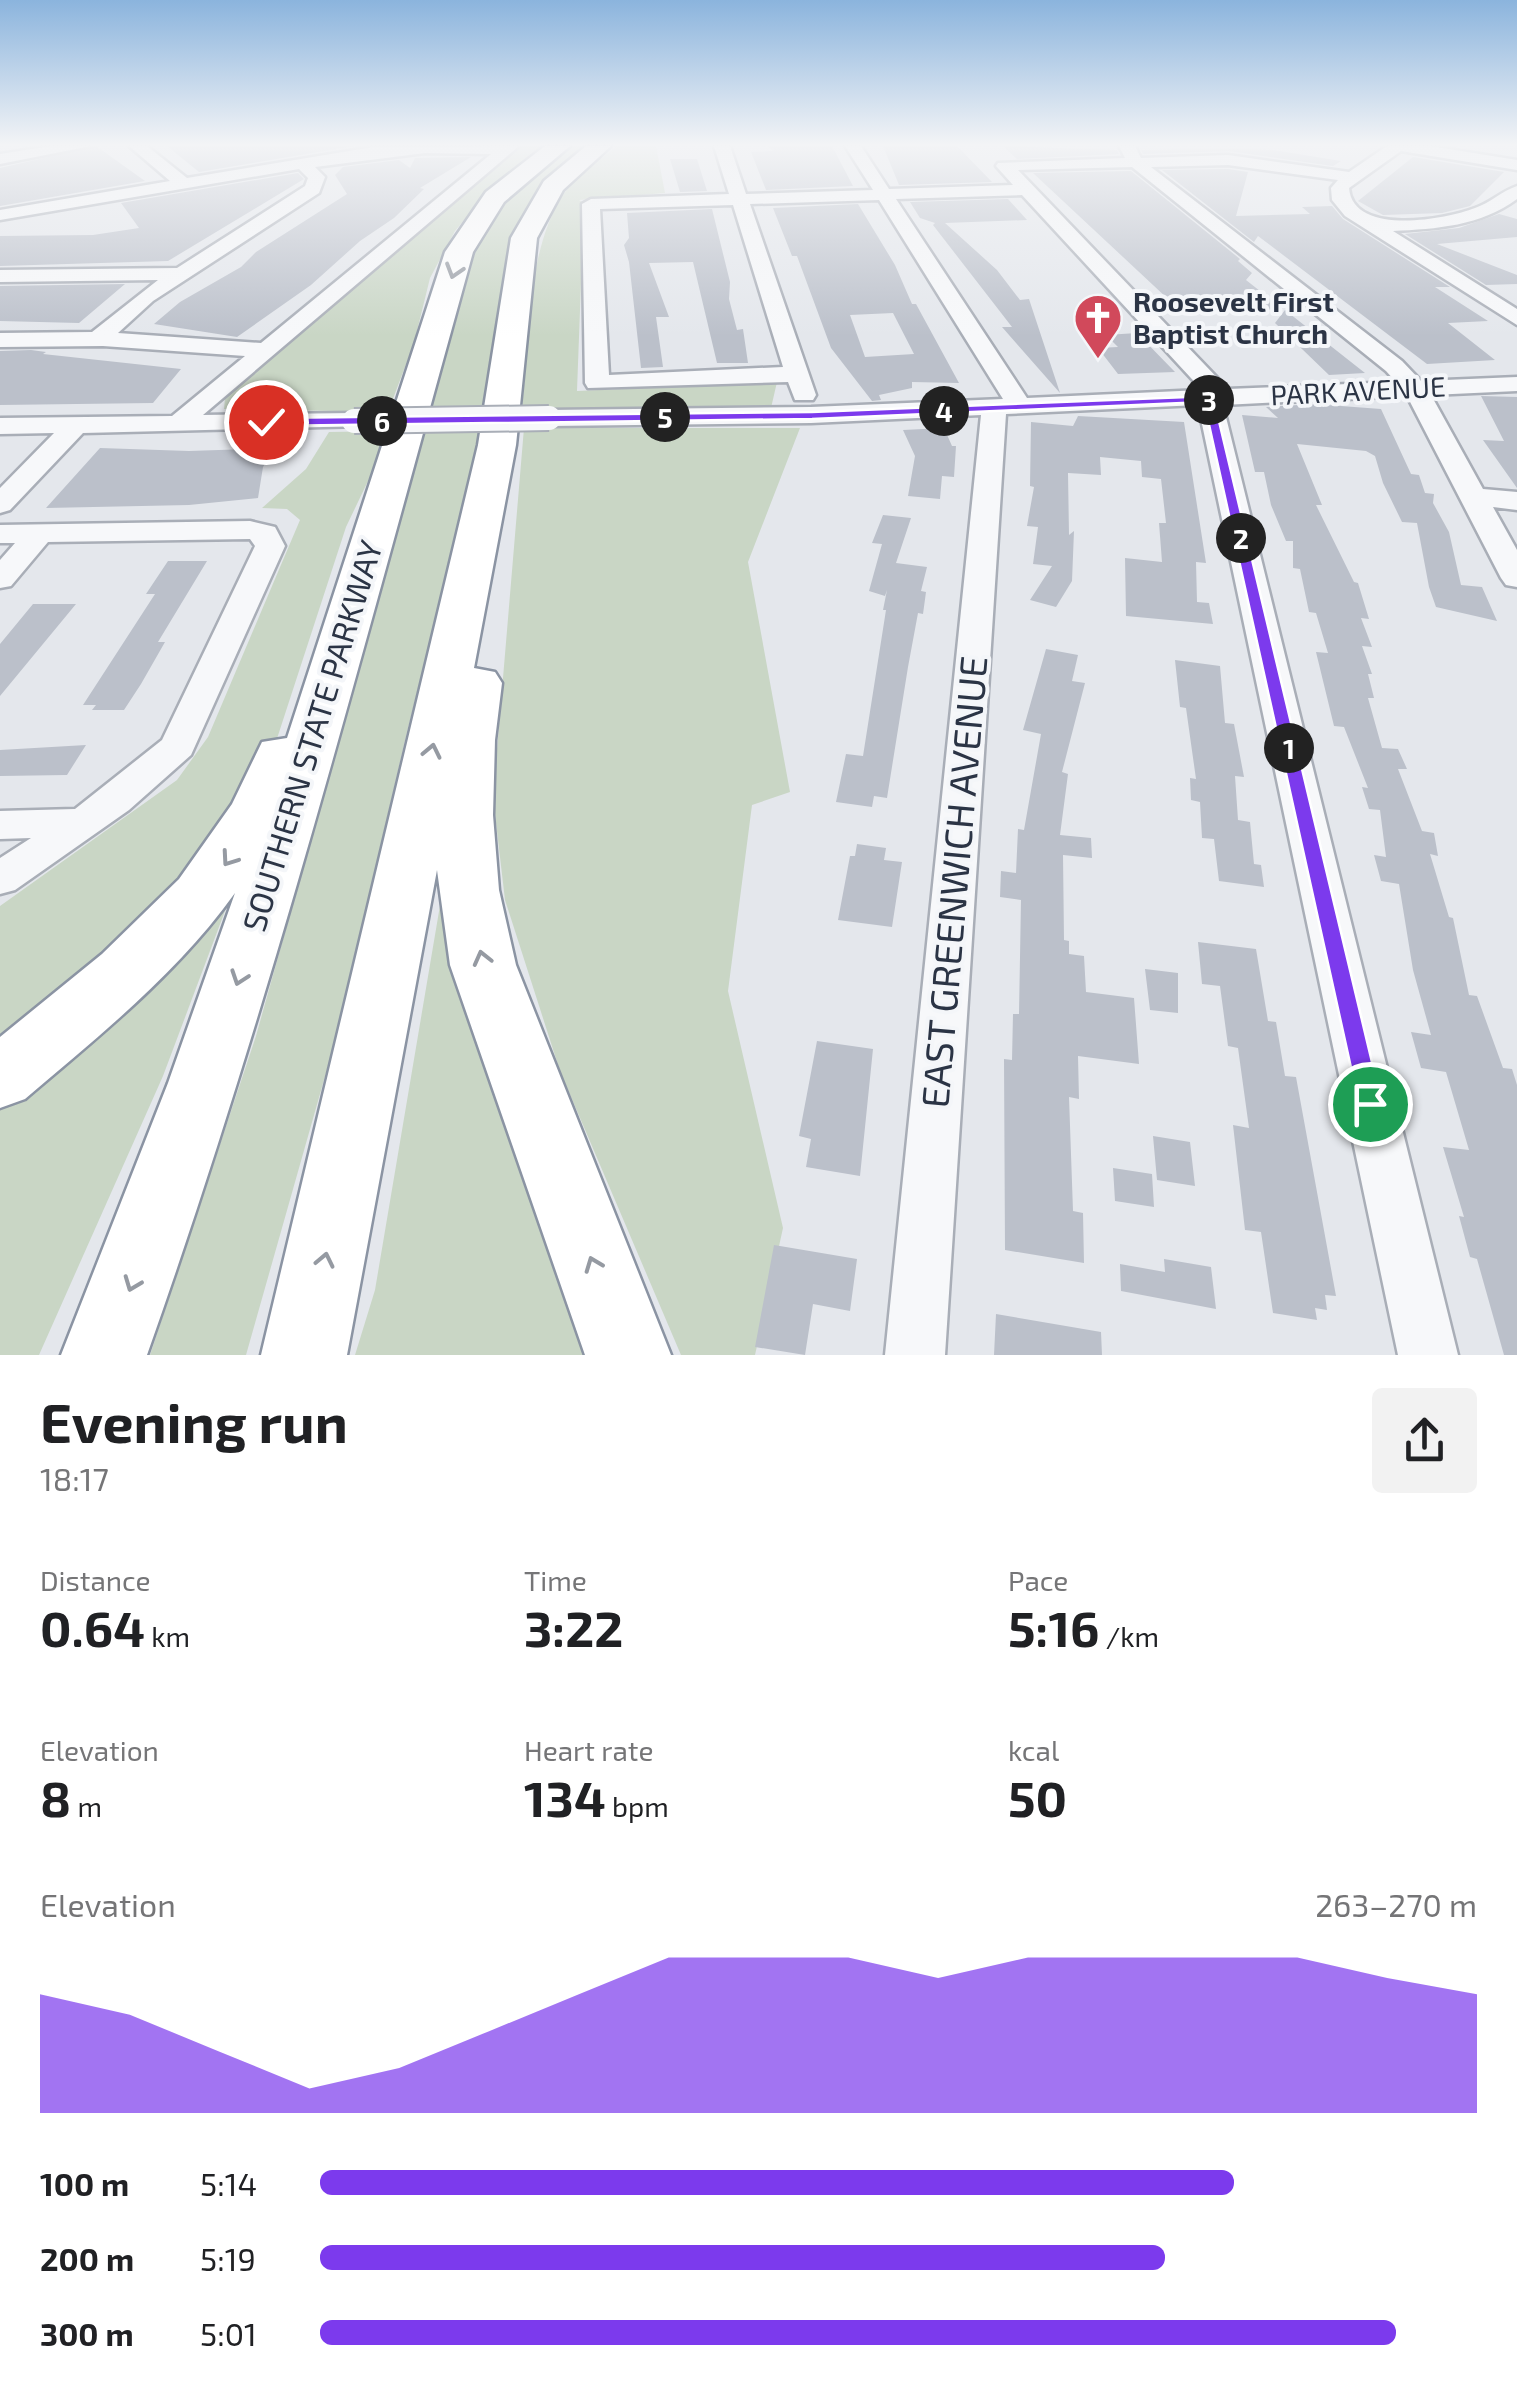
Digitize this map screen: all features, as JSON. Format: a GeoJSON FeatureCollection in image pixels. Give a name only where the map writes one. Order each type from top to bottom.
{"type":"FeatureCollection","features":[{"type":"Feature","properties":{"kind":"highway","name":"SOUTHERN STATE PARKWAY"},"geometry":{"type":"LineString","coordinates":[[104,1355],[161,1206],[256,926],[459,252],[487,209]]}},
{"type":"Feature","properties":{"kind":"highway"},"geometry":{"type":"LineString","coordinates":[[304,1355],[497,445],[524,238],[540,209]]}},
{"type":"Feature","properties":{"kind":"highway"},"geometry":{"type":"LineString","coordinates":[[477,538],[488,625],[472,705],[464,798],[466,870],[474,925],[501,1020],[628,1355]]}},
{"type":"Feature","properties":{"kind":"highway"},"geometry":{"type":"LineString","coordinates":[[0,1078],[134,963],[188,909],[229,860],[270,783],[312,657],[360,584]]}},
{"type":"Feature","properties":{"kind":"street"},"geometry":{"type":"LineString","coordinates":[[0,215],[35,209]]}},
{"type":"Feature","properties":{"kind":"street"},"geometry":{"type":"LineString","coordinates":[[77,209],[98,220]]}},
{"type":"Feature","properties":{"kind":"street"},"geometry":{"type":"LineString","coordinates":[[98,339],[146,298],[282,209]]}},
{"type":"Feature","properties":{"kind":"street"},"geometry":{"type":"LineString","coordinates":[[179,423],[434,209]]}},
{"type":"Feature","properties":{"kind":"street"},"geometry":{"type":"LineString","coordinates":[[591,209],[596,383],[796,374]]}},
{"type":"Feature","properties":{"kind":"street"},"geometry":{"type":"LineString","coordinates":[[742,209],[812,415]]}},
{"type":"Feature","properties":{"kind":"street"},"geometry":{"type":"LineString","coordinates":[[893,209],[1007,407]]}},
{"type":"Feature","properties":{"kind":"street"},"geometry":{"type":"LineString","coordinates":[[1044,209],[1216,398],[1428,1355]]}},
{"type":"Feature","properties":{"kind":"street"},"geometry":{"type":"LineString","coordinates":[[1200,209],[1394,366],[1415,389],[1517,578]]}},
{"type":"Feature","properties":{"kind":"street"},"geometry":{"type":"LineString","coordinates":[[1353,209],[1517,318]]}},
{"type":"Feature","properties":{"kind":"street"},"geometry":{"type":"LineString","coordinates":[[1374,226],[1466,219],[1492,209]]}},
{"type":"Feature","properties":{"kind":"street"},"geometry":{"type":"LineString","coordinates":[[0,276],[182,274]]}},
{"type":"Feature","properties":{"kind":"street"},"geometry":{"type":"LineString","coordinates":[[0,340],[98,339],[263,350]]}},
{"type":"Feature","properties":{"kind":"street","name":"PARK AVENUE"},"geometry":{"type":"LineString","coordinates":[[0,426],[812,415],[1517,384]]}},
{"type":"Feature","properties":{"kind":"street","name":"EAST GREENWICH AVENUE"},"geometry":{"type":"LineString","coordinates":[[915,1355],[1007,407]]}},
{"type":"Feature","properties":{"kind":"street"},"geometry":{"type":"LineString","coordinates":[[0,504],[77,424]]}},
{"type":"Feature","properties":{"kind":"street"},"geometry":{"type":"LineString","coordinates":[[1473,497],[1517,501]]}},
{"type":"Feature","properties":{"kind":"street"},"geometry":{"type":"LineString","coordinates":[[0,534],[231,530],[265,533],[270,546],[178,746],[154,770],[85,822],[0,879]]}},
{"type":"Feature","properties":{"kind":"street"},"geometry":{"type":"LineString","coordinates":[[0,580],[40,533]]}},
{"type":"Feature","properties":{"kind":"street"},"geometry":{"type":"LineString","coordinates":[[0,825],[85,822]]}},
{"type":"Feature","properties":{"kind":"green space"},"geometry":{"type":"Polygon","coordinates":[[[446,209],[473,209],[455,231],[430,278],[414,343],[388,412],[224,409],[225,398],[446,209]]]}},
{"type":"Feature","properties":{"kind":"green space"},"geometry":{"type":"Polygon","coordinates":[[[498,209],[527,209],[510,237],[489,406],[335,1041],[246,1355],[150,1355],[256,1036],[480,235],[498,209]]]}},
{"type":"Feature","properties":{"kind":"green space"},"geometry":{"type":"Polygon","coordinates":[[[555,209],[584,209],[577,391],[777,382],[771,408],[522,409],[536,268],[555,209]]]}},
{"type":"Feature","properties":{"kind":"green space"},"geometry":{"type":"Polygon","coordinates":[[[524,428],[800,428],[748,562],[790,792],[752,805],[728,991],[783,1228],[755,1355],[681,1355],[560,1071],[505,900],[493,797],[524,428]]]}},
{"type":"Feature","properties":{"kind":"green space"},"geometry":{"type":"Polygon","coordinates":[[[392,431],[346,527],[255,806],[216,860],[0,1044],[0,906],[177,780],[208,737],[300,520],[287,509],[262,508],[306,469],[329,432],[392,431]]]}},
{"type":"Feature","properties":{"kind":"green space"},"geometry":{"type":"Polygon","coordinates":[[[446,870],[611,1355],[355,1355],[375,1290],[446,870]]]}},
{"type":"Feature","properties":{"kind":"green space"},"geometry":{"type":"Polygon","coordinates":[[[231,895],[163,1076],[39,1355],[0,1355],[0,1094],[231,895]]]}},
{"type":"Feature","properties":{"kind":"building"},"geometry":{"type":"Polygon","coordinates":[[[125,209],[254,209],[168,261],[0,266],[0,236],[93,235],[139,228],[125,209]]]}},
{"type":"Feature","properties":{"kind":"building"},"geometry":{"type":"Polygon","coordinates":[[[323,209],[403,209],[311,285],[237,337],[154,324],[180,302],[241,267],[256,252],[323,209]]]}},
{"type":"Feature","properties":{"kind":"building"},"geometry":{"type":"Polygon","coordinates":[[[712,209],[730,282],[729,299],[737,330],[743,329],[748,363],[717,363],[693,262],[649,263],[669,317],[656,317],[663,367],[641,368],[624,245],[629,238],[627,213],[712,209]]]}},
{"type":"Feature","properties":{"kind":"building"},"geometry":{"type":"Polygon","coordinates":[[[773,209],[861,209],[959,383],[912,382],[912,388],[879,395],[881,400],[872,401],[831,348],[797,256],[792,256],[773,209]],[[893,313],[850,315],[865,357],[914,354],[893,313]]]}},
{"type":"Feature","properties":{"kind":"building"},"geometry":{"type":"Polygon","coordinates":[[[915,209],[1017,209],[1027,220],[945,223],[997,270],[1020,300],[1029,299],[1060,393],[1002,327],[1012,327],[935,223],[920,218],[915,209]]]}},
{"type":"Feature","properties":{"kind":"building"},"geometry":{"type":"Polygon","coordinates":[[[1072,209],[1178,209],[1240,259],[1252,273],[1246,280],[1283,309],[1183,313],[1072,209]]]}},
{"type":"Feature","properties":{"kind":"building"},"geometry":{"type":"Polygon","coordinates":[[[1212,209],[1238,209],[1236,216],[1310,214],[1305,209],[1335,209],[1343,219],[1450,287],[1435,287],[1488,321],[1448,323],[1495,360],[1427,364],[1258,236],[1254,242],[1212,209]]]}},
{"type":"Feature","properties":{"kind":"building"},"geometry":{"type":"Polygon","coordinates":[[[1373,209],[1457,209],[1442,213],[1383,215],[1373,209]]]}},
{"type":"Feature","properties":{"kind":"building"},"geometry":{"type":"Polygon","coordinates":[[[1499,214],[1517,219],[1517,237],[1437,244],[1517,275],[1517,284],[1486,285],[1405,234],[1459,228],[1499,214]]]}},
{"type":"Feature","properties":{"kind":"building"},"geometry":{"type":"Polygon","coordinates":[[[125,284],[79,323],[0,321],[0,286],[125,284]]]}},
{"type":"Feature","properties":{"kind":"building"},"geometry":{"type":"Polygon","coordinates":[[[1285,310],[1365,373],[1329,375],[1275,323],[1285,310]]]}},
{"type":"Feature","properties":{"kind":"building"},"geometry":{"type":"Polygon","coordinates":[[[1137,333],[1175,372],[1118,374],[1098,348],[1118,347],[1106,335],[1137,333]]]}},
{"type":"Feature","properties":{"kind":"building"},"geometry":{"type":"Polygon","coordinates":[[[31,350],[181,369],[153,403],[0,405],[0,351],[31,350]]]}},
{"type":"Feature","properties":{"kind":"building"},"geometry":{"type":"Polygon","coordinates":[[[1481,396],[1517,397],[1517,488],[1483,440],[1504,441],[1481,396]]]}},
{"type":"Feature","properties":{"kind":"building"},"geometry":{"type":"Polygon","coordinates":[[[1314,404],[1381,409],[1411,474],[1419,475],[1425,493],[1434,494],[1433,503],[1449,532],[1461,585],[1482,587],[1497,621],[1436,607],[1417,523],[1402,522],[1375,456],[1366,451],[1297,444],[1322,505],[1316,505],[1354,582],[1358,583],[1369,619],[1361,618],[1372,647],[1362,646],[1372,674],[1368,674],[1374,698],[1368,698],[1382,748],[1398,749],[1407,769],[1398,769],[1422,831],[1434,833],[1438,856],[1430,854],[1449,917],[1453,918],[1469,995],[1477,996],[1503,1068],[1512,1069],[1517,1085],[1517,1355],[1504,1355],[1477,1259],[1470,1257],[1459,1216],[1464,1217],[1443,1147],[1469,1150],[1446,1072],[1421,1068],[1411,1032],[1431,1035],[1413,970],[1399,884],[1381,881],[1374,855],[1386,857],[1380,810],[1369,809],[1362,787],[1368,788],[1344,727],[1334,726],[1316,652],[1328,653],[1316,613],[1309,612],[1300,569],[1293,568],[1293,541],[1286,541],[1271,505],[1264,472],[1255,472],[1242,415],[1278,418],[1266,407],[1314,404]]]}},
{"type":"Feature","properties":{"kind":"building"},"geometry":{"type":"Polygon","coordinates":[[[1078,416],[1184,422],[1206,563],[1196,562],[1197,602],[1209,603],[1213,624],[1126,616],[1125,558],[1162,562],[1159,523],[1166,523],[1161,479],[1142,477],[1141,461],[1100,457],[1101,475],[1068,473],[1069,535],[1074,531],[1072,581],[1056,607],[1030,600],[1052,566],[1033,564],[1038,527],[1027,526],[1034,487],[1030,486],[1031,422],[1073,426],[1078,416]]]}},
{"type":"Feature","properties":{"kind":"building"},"geometry":{"type":"Polygon","coordinates":[[[944,428],[952,446],[956,446],[954,477],[942,476],[940,499],[908,496],[915,456],[903,430],[944,428]]]}},
{"type":"Feature","properties":{"kind":"building"},"geometry":{"type":"Polygon","coordinates":[[[100,448],[275,448],[263,467],[258,498],[189,505],[46,508],[100,448]]]}},
{"type":"Feature","properties":{"kind":"building"},"geometry":{"type":"Polygon","coordinates":[[[883,515],[911,518],[896,563],[927,567],[921,591],[926,592],[923,614],[918,613],[887,798],[874,796],[872,807],[836,802],[846,754],[863,756],[886,610],[887,590],[885,596],[869,591],[882,544],[872,543],[883,515]]]}},
{"type":"Feature","properties":{"kind":"building"},"geometry":{"type":"Polygon","coordinates":[[[168,561],[207,561],[158,642],[165,642],[124,710],[92,710],[96,705],[83,705],[155,594],[146,594],[168,561]]]}},
{"type":"Feature","properties":{"kind":"building"},"geometry":{"type":"Polygon","coordinates":[[[33,604],[76,604],[0,696],[0,644],[33,604]]]}},
{"type":"Feature","properties":{"kind":"building"},"geometry":{"type":"Polygon","coordinates":[[[1046,649],[1078,655],[1072,681],[1085,683],[1062,772],[1068,774],[1060,835],[1091,838],[1092,858],[1063,855],[1064,940],[1069,941],[1069,954],[1084,956],[1086,992],[1134,998],[1139,1064],[1078,1056],[1079,1099],[1069,1097],[1073,1211],[1083,1213],[1084,1263],[1005,1250],[1004,1059],[1012,1060],[1013,1014],[1019,1014],[1021,900],[1000,897],[1001,871],[1016,873],[1018,829],[1024,830],[1041,734],[1023,730],[1046,649]]]}},
{"type":"Feature","properties":{"kind":"building"},"geometry":{"type":"Polygon","coordinates":[[[1175,660],[1220,666],[1225,723],[1234,724],[1244,777],[1235,776],[1238,820],[1250,822],[1254,864],[1261,865],[1264,887],[1219,881],[1214,839],[1202,838],[1200,802],[1191,800],[1190,778],[1196,779],[1186,708],[1180,707],[1175,660]]]}},
{"type":"Feature","properties":{"kind":"building"},"geometry":{"type":"Polygon","coordinates":[[[86,745],[67,775],[0,776],[0,750],[86,745]]]}},
{"type":"Feature","properties":{"kind":"building"},"geometry":{"type":"Polygon","coordinates":[[[857,844],[886,848],[884,860],[902,862],[892,927],[838,920],[850,856],[855,856],[857,844]]]}},
{"type":"Feature","properties":{"kind":"building"},"geometry":{"type":"Polygon","coordinates":[[[1198,942],[1256,949],[1268,1021],[1276,1022],[1285,1076],[1296,1077],[1336,1296],[1325,1295],[1327,1310],[1315,1308],[1317,1320],[1273,1313],[1261,1232],[1245,1230],[1233,1125],[1249,1128],[1238,1048],[1228,1046],[1220,986],[1202,984],[1198,942]]]}},
{"type":"Feature","properties":{"kind":"building"},"geometry":{"type":"Polygon","coordinates":[[[1145,969],[1178,973],[1178,1013],[1150,1010],[1145,969]]]}},
{"type":"Feature","properties":{"kind":"building"},"geometry":{"type":"Polygon","coordinates":[[[817,1041],[873,1049],[860,1176],[806,1167],[811,1139],[799,1136],[817,1041]]]}},
{"type":"Feature","properties":{"kind":"building"},"geometry":{"type":"Polygon","coordinates":[[[1153,1136],[1190,1142],[1195,1186],[1157,1180],[1153,1136]]]}},
{"type":"Feature","properties":{"kind":"building"},"geometry":{"type":"Polygon","coordinates":[[[1113,1168],[1152,1174],[1154,1207],[1115,1201],[1113,1168]]]}},
{"type":"Feature","properties":{"kind":"building"},"geometry":{"type":"Polygon","coordinates":[[[774,1245],[857,1259],[850,1311],[813,1304],[805,1355],[755,1347],[774,1245]]]}},
{"type":"Feature","properties":{"kind":"building"},"geometry":{"type":"Polygon","coordinates":[[[1164,1259],[1211,1267],[1216,1309],[1121,1291],[1120,1264],[1165,1272],[1164,1259]]]}},
{"type":"Feature","properties":{"kind":"building"},"geometry":{"type":"Polygon","coordinates":[[[996,1314],[1101,1332],[1102,1355],[994,1355],[996,1314]]]}},
{"type":"Feature","properties":{"kind":"place","name":"Roosevelt First Baptist Church"},"geometry":{"type":"Point","coordinates":[1098,360]}},
{"type":"Feature","properties":{"kind":"route"},"geometry":{"type":"LineString","coordinates":[[266,422],[812,415],[1208,398],[1370,1104]]}}]}
